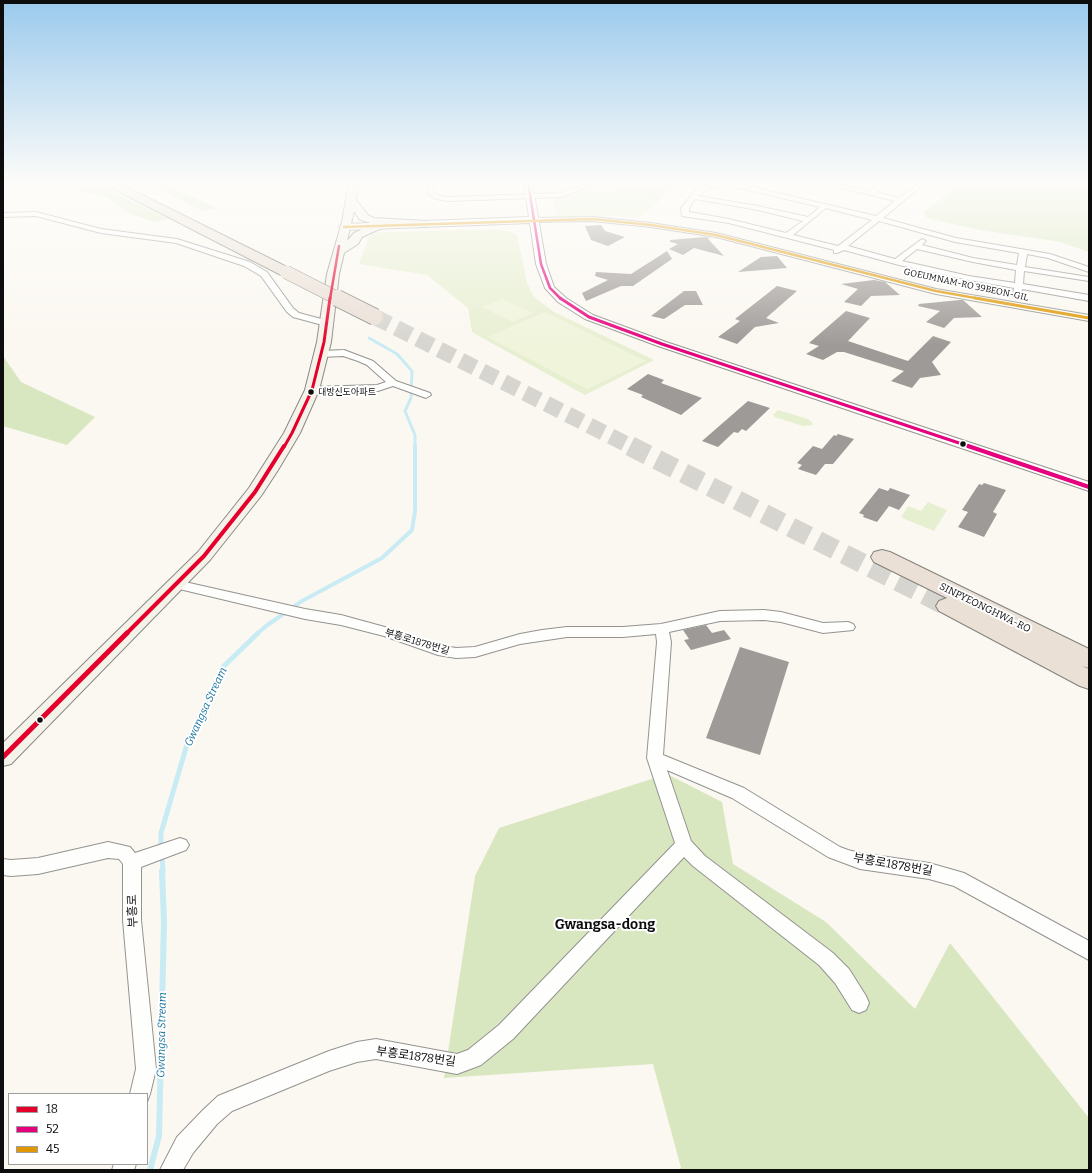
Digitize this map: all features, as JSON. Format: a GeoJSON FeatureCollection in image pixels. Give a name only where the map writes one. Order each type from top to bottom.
{"type":"FeatureCollection","features":[{"type":"Feature","properties":{"kind":"highway"},"geometry":{"type":"LineString","coordinates":[[223,237],[377,312]]}},
{"type":"Feature","properties":{"kind":"highway"},"geometry":{"type":"LineString","coordinates":[[232,237],[289,268]]}},
{"type":"Feature","properties":{"kind":"highway","name":"SINPYEONGHWA-RO"},"geometry":{"type":"LineString","coordinates":[[882,557],[1089,660]]}},
{"type":"Feature","properties":{"kind":"highway","name":"SINPYEONGHWA-RO"},"geometry":{"type":"LineString","coordinates":[[947,606],[1089,680]]}},
{"type":"Feature","properties":{"kind":"main road"},"geometry":{"type":"LineString","coordinates":[[3,757],[204,556],[255,492],[270,470],[292,433],[312,390],[324,342],[342,237]]}},
{"type":"Feature","properties":{"kind":"main road"},"geometry":{"type":"LineString","coordinates":[[338,252],[354,242],[357,237]]}},
{"type":"Feature","properties":{"kind":"street"},"geometry":{"type":"LineString","coordinates":[[145,237],[177,241],[247,264],[264,274],[290,310],[296,315],[326,323]]}},
{"type":"Feature","properties":{"kind":"street"},"geometry":{"type":"LineString","coordinates":[[537,237],[541,264],[546,280],[562,300],[589,317],[634,335],[1089,487]]}},
{"type":"Feature","properties":{"kind":"street","name":"GOEUMNAM-RO 39BEON-GIL"},"geometry":{"type":"LineString","coordinates":[[723,237],[936,291],[1089,318]]}},
{"type":"Feature","properties":{"kind":"street"},"geometry":{"type":"LineString","coordinates":[[795,237],[939,272],[1018,287],[1089,298]]}},
{"type":"Feature","properties":{"kind":"street"},"geometry":{"type":"LineString","coordinates":[[817,261],[842,248],[856,237]]}},
{"type":"Feature","properties":{"kind":"street"},"geometry":{"type":"LineString","coordinates":[[896,262],[926,237]]}},
{"type":"Feature","properties":{"kind":"street"},"geometry":{"type":"LineString","coordinates":[[946,237],[982,245],[1050,256],[1089,270]]}},
{"type":"Feature","properties":{"kind":"street"},"geometry":{"type":"LineString","coordinates":[[916,246],[946,254],[1089,279]]}},
{"type":"Feature","properties":{"kind":"street"},"geometry":{"type":"LineString","coordinates":[[1016,306],[1023,251]]}},
{"type":"Feature","properties":{"kind":"street"},"geometry":{"type":"LineString","coordinates":[[321,354],[344,353],[362,359],[370,363],[394,383],[426,395]]}},
{"type":"Feature","properties":{"kind":"street"},"geometry":{"type":"LineString","coordinates":[[312,390],[378,388],[394,383]]}},
{"type":"Feature","properties":{"kind":"street","name":"부흥로1878번길"},"geometry":{"type":"LineString","coordinates":[[176,584],[278,606],[305,614],[341,620],[387,632],[438,650],[456,653],[475,652],[520,639],[542,635],[566,632],[623,632],[661,629],[713,618],[741,615],[781,617],[823,628],[848,627]]}},
{"type":"Feature","properties":{"kind":"street"},"geometry":{"type":"LineString","coordinates":[[661,629],[664,635],[664,642],[656,758],[684,845],[700,861],[826,959],[842,976],[859,1003]]}},
{"type":"Feature","properties":{"kind":"street","name":"부흥로1878번길"},"geometry":{"type":"LineString","coordinates":[[656,758],[738,793],[834,852],[860,861],[929,871],[958,879],[1089,951]]}},
{"type":"Feature","properties":{"kind":"street","name":"부흥로1878번길"},"geometry":{"type":"LineString","coordinates":[[171,1170],[185,1145],[210,1117],[226,1103],[329,1062],[357,1052],[376,1049],[457,1064],[474,1058],[506,1032],[684,845]]}},
{"type":"Feature","properties":{"kind":"street"},"geometry":{"type":"LineString","coordinates":[[3,867],[11,868],[38,866],[108,850],[124,852],[132,862],[177,846]]}},
{"type":"Feature","properties":{"kind":"street","name":"부흥로"},"geometry":{"type":"LineString","coordinates":[[132,862],[132,920],[146,1069],[140,1093]]}},
{"type":"Feature","properties":{"kind":"green space"},"geometry":{"type":"Polygon","coordinates":[[[369,237],[518,237],[527,283],[534,297],[554,312],[654,360],[585,395],[472,332],[468,308],[427,275],[359,264],[369,237]]]}},
{"type":"Feature","properties":{"kind":"green space"},"geometry":{"type":"Polygon","coordinates":[[[1025,237],[1089,237],[1089,252],[1060,242],[1025,237]]]}},
{"type":"Feature","properties":{"kind":"green space"},"geometry":{"type":"Polygon","coordinates":[[[503,299],[533,313],[512,322],[482,307],[503,299]]]}},
{"type":"Feature","properties":{"kind":"green space"},"geometry":{"type":"Polygon","coordinates":[[[545,312],[646,361],[587,389],[487,337],[545,312]]]}},
{"type":"Feature","properties":{"kind":"green space"},"geometry":{"type":"Polygon","coordinates":[[[3,356],[21,382],[95,417],[67,445],[3,426],[3,356]]]}},
{"type":"Feature","properties":{"kind":"green space"},"geometry":{"type":"Polygon","coordinates":[[[778,410],[808,419],[813,425],[803,426],[775,417],[773,415],[778,410]]]}},
{"type":"Feature","properties":{"kind":"green space"},"geometry":{"type":"Polygon","coordinates":[[[928,502],[947,510],[934,531],[902,518],[908,506],[921,511],[928,502]]]}},
{"type":"Feature","properties":{"kind":"green space"},"geometry":{"type":"Polygon","coordinates":[[[667,774],[722,802],[733,864],[826,922],[915,1009],[950,943],[1089,1118],[1089,1170],[677,1170],[681,1168],[653,1064],[444,1078],[475,876],[499,828],[667,774]]]}},
{"type":"Feature","properties":{"kind":"building"},"geometry":{"type":"Polygon","coordinates":[[[590,237],[625,237],[608,246],[591,240],[590,237]]]}},
{"type":"Feature","properties":{"kind":"building"},"geometry":{"type":"Polygon","coordinates":[[[705,237],[710,238],[708,239],[724,256],[694,248],[683,255],[669,249],[678,244],[670,242],[670,240],[705,237]]]}},
{"type":"Feature","properties":{"kind":"building"},"geometry":{"type":"Polygon","coordinates":[[[667,251],[672,259],[633,286],[621,286],[586,301],[582,293],[608,280],[595,276],[596,272],[631,274],[667,251]]]}},
{"type":"Feature","properties":{"kind":"building"},"geometry":{"type":"Polygon","coordinates":[[[777,256],[787,268],[738,272],[761,257],[777,256]]]}},
{"type":"Feature","properties":{"kind":"building"},"geometry":{"type":"Polygon","coordinates":[[[874,280],[885,282],[900,295],[871,296],[861,306],[844,302],[858,289],[841,284],[874,280]]]}},
{"type":"Feature","properties":{"kind":"building"},"geometry":{"type":"Polygon","coordinates":[[[777,286],[797,291],[766,318],[779,323],[755,327],[737,344],[718,337],[740,321],[735,319],[777,286]]]}},
{"type":"Feature","properties":{"kind":"building"},"geometry":{"type":"Polygon","coordinates":[[[684,291],[696,291],[703,305],[685,305],[664,319],[651,316],[684,291]]]}},
{"type":"Feature","properties":{"kind":"building"},"geometry":{"type":"Polygon","coordinates":[[[963,300],[982,317],[954,318],[944,328],[926,322],[940,311],[918,306],[919,304],[963,300]]]}},
{"type":"Feature","properties":{"kind":"building"},"geometry":{"type":"Polygon","coordinates":[[[846,311],[870,318],[848,341],[908,361],[933,336],[951,342],[932,362],[941,375],[920,378],[912,388],[891,381],[904,371],[844,352],[837,352],[823,360],[806,354],[819,346],[809,343],[846,311]]]}},
{"type":"Feature","properties":{"kind":"building"},"geometry":{"type":"Polygon","coordinates":[[[648,374],[664,380],[661,383],[702,398],[681,415],[641,397],[643,395],[627,389],[648,374]]]}},
{"type":"Feature","properties":{"kind":"building"},"geometry":{"type":"Polygon","coordinates":[[[748,401],[770,408],[746,431],[742,429],[738,433],[734,432],[718,447],[702,441],[748,401]]]}},
{"type":"Feature","properties":{"kind":"building"},"geometry":{"type":"Polygon","coordinates":[[[838,434],[854,439],[833,464],[825,464],[816,475],[798,469],[802,465],[797,463],[813,446],[822,449],[834,435],[836,436],[838,434]]]}},
{"type":"Feature","properties":{"kind":"building"},"geometry":{"type":"Polygon","coordinates":[[[984,483],[1006,490],[993,512],[997,514],[984,537],[958,527],[968,512],[962,510],[979,484],[982,485],[984,483]]]}},
{"type":"Feature","properties":{"kind":"building"},"geometry":{"type":"Polygon","coordinates":[[[879,488],[888,491],[890,488],[910,495],[899,510],[889,506],[877,522],[863,517],[864,515],[859,513],[879,488]]]}},
{"type":"Feature","properties":{"kind":"building"},"geometry":{"type":"Polygon","coordinates":[[[706,625],[712,633],[724,630],[731,639],[691,650],[684,640],[689,639],[683,630],[706,625]]]}},
{"type":"Feature","properties":{"kind":"building"},"geometry":{"type":"Polygon","coordinates":[[[740,647],[789,662],[760,755],[706,738],[740,647]]]}},
{"type":"Feature","properties":{"kind":"waterway","name":"Gwangsa Stream"},"geometry":{"type":"LineString","coordinates":[[257,634],[302,601],[382,558],[412,530],[415,511],[415,435],[405,411],[411,398],[412,371],[397,354],[369,338]]}},
{"type":"Feature","properties":{"kind":"waterway","name":"Gwangsa Stream"},"geometry":{"type":"LineString","coordinates":[[161,848],[161,833],[188,741],[223,667],[258,633]]}},
{"type":"Feature","properties":{"kind":"waterway","name":"Gwangsa Stream"},"geometry":{"type":"LineString","coordinates":[[162,855],[163,872]]}},
{"type":"Feature","properties":{"kind":"waterway","name":"Gwangsa Stream"},"geometry":{"type":"LineString","coordinates":[[150,1170],[159,1136],[164,922],[162,871]]}},
{"type":"Feature","properties":{"kind":"tunnel"},"geometry":{"type":"LineString","coordinates":[[375,317],[632,447]]}},
{"type":"Feature","properties":{"kind":"tunnel"},"geometry":{"type":"LineString","coordinates":[[630,446],[947,606]]}},
{"type":"Feature","properties":{"kind":"transit line","name":"52"},"geometry":{"type":"LineString","coordinates":[[537,237],[541,264],[550,288],[562,300],[589,317],[662,344],[842,403],[1089,487]]}},
{"type":"Feature","properties":{"kind":"transit line","name":"45"},"geometry":{"type":"LineString","coordinates":[[723,237],[936,291],[1089,318]]}},
{"type":"Feature","properties":{"kind":"transit line","name":"18"},"geometry":{"type":"LineString","coordinates":[[3,757],[204,556],[255,492],[270,470],[292,433],[312,390],[324,342],[333,274],[339,246]]}},
{"type":"Feature","properties":{"kind":"place","name":"대방신도아파트"},"geometry":{"type":"Point","coordinates":[311,392]}},
{"type":"Feature","properties":{"kind":"district","name":"Gwangsa-dong"},"geometry":{"type":"Point","coordinates":[605,925]}}]}
